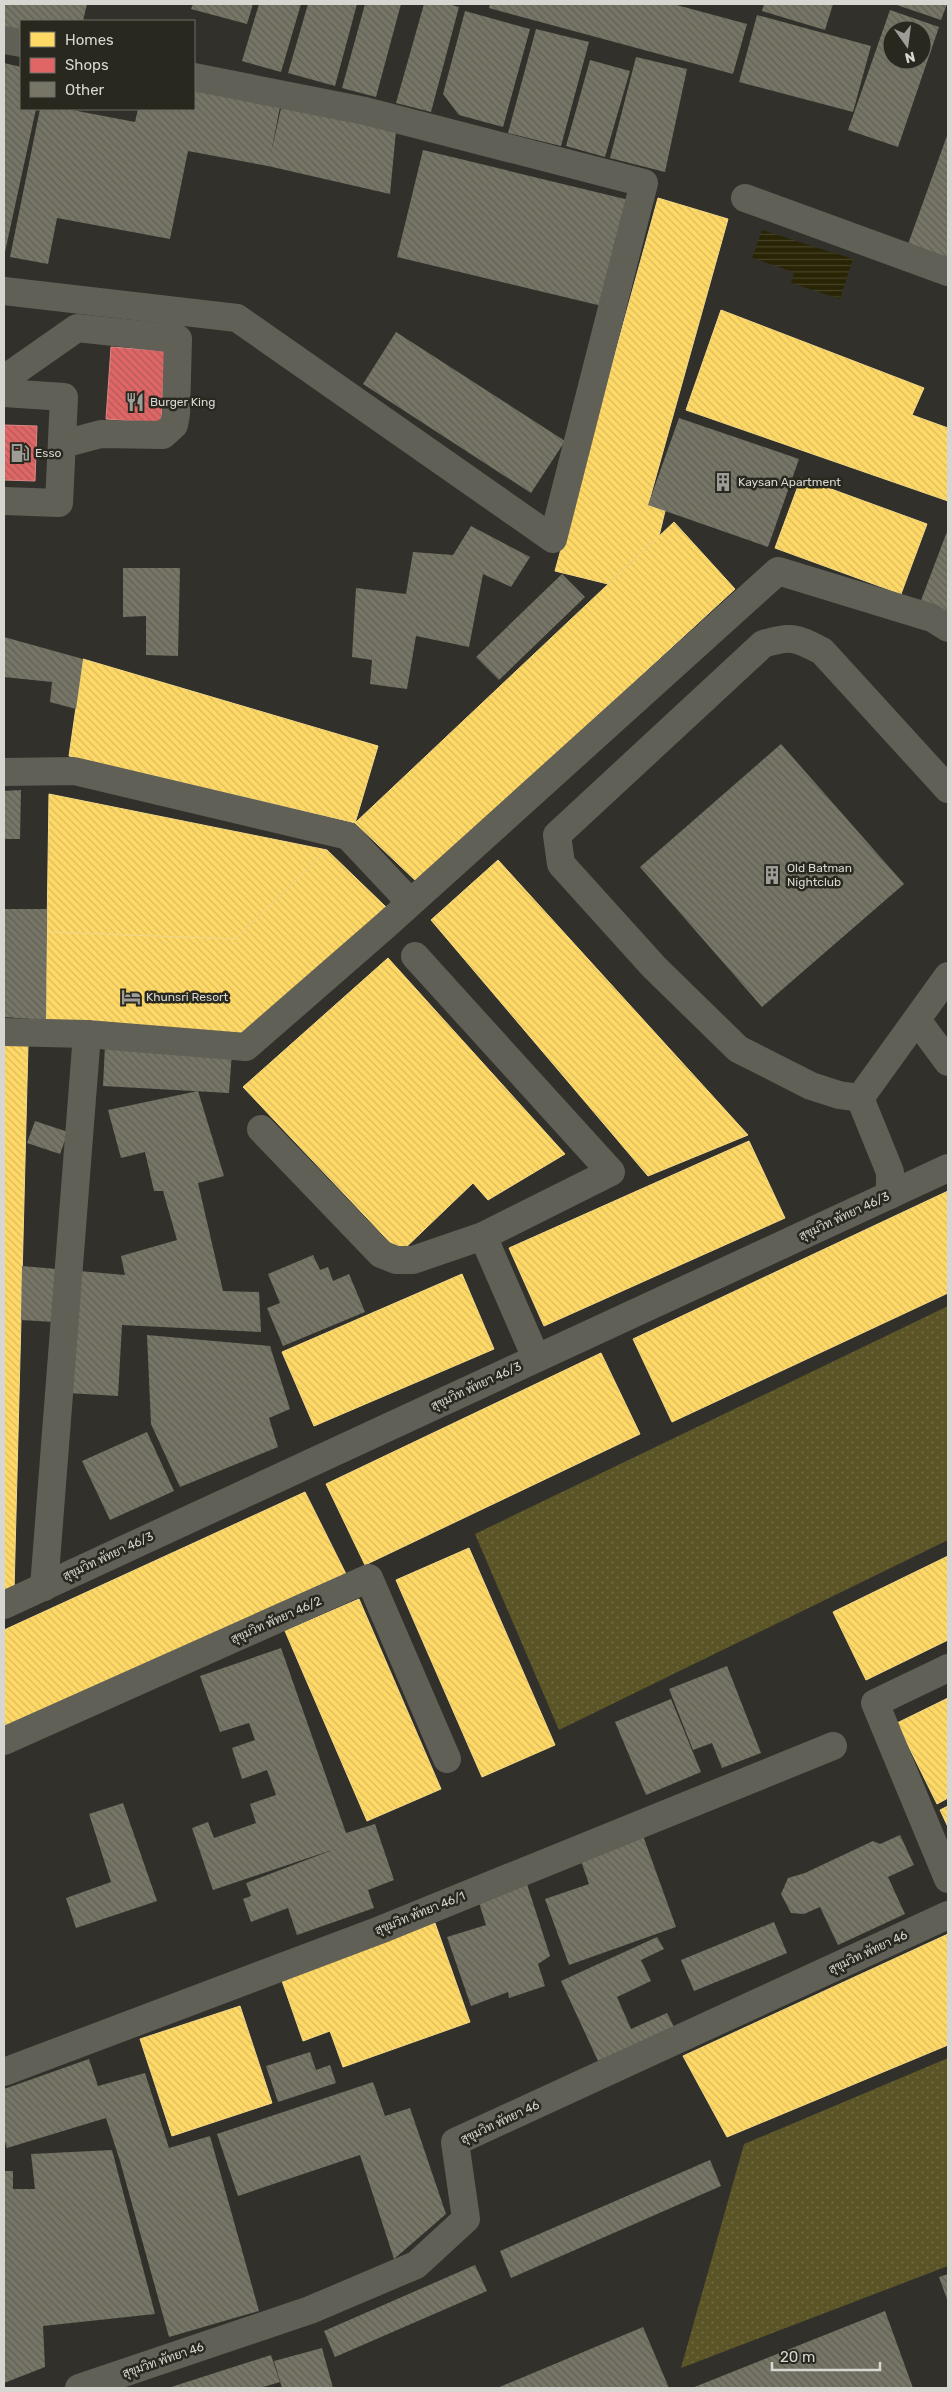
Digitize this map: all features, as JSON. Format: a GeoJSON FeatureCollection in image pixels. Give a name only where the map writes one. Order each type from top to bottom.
{"type":"FeatureCollection","features":[{"type":"Feature","properties":{"kind":"street"},"geometry":{"type":"LineString","coordinates":[[4,40],[20,43]]}},
{"type":"Feature","properties":{"kind":"street"},"geometry":{"type":"LineString","coordinates":[[4,291],[237,318],[553,539],[644,183],[365,111],[195,77]]}},
{"type":"Feature","properties":{"kind":"street"},"geometry":{"type":"LineString","coordinates":[[745,198],[948,272]]}},
{"type":"Feature","properties":{"kind":"street"},"geometry":{"type":"LineString","coordinates":[[4,379],[77,328],[178,339],[176,414],[174,424],[163,435],[101,434],[63,444]]}},
{"type":"Feature","properties":{"kind":"street"},"geometry":{"type":"LineString","coordinates":[[4,392],[64,397],[59,502],[4,501]]}},
{"type":"Feature","properties":{"kind":"street"},"geometry":{"type":"LineString","coordinates":[[4,1032],[87,1034],[246,1047],[386,925],[778,571],[932,618],[948,628]]}},
{"type":"Feature","properties":{"kind":"street"},"geometry":{"type":"LineString","coordinates":[[860,1098],[839,1095],[811,1086],[738,1049],[654,967],[561,864],[557,835],[763,644],[785,638],[799,640],[822,651],[948,790]]}},
{"type":"Feature","properties":{"kind":"street"},"geometry":{"type":"LineString","coordinates":[[4,772],[74,771],[348,836],[410,902]]}},
{"type":"Feature","properties":{"kind":"street"},"geometry":{"type":"LineString","coordinates":[[261,1129],[381,1254],[396,1260],[413,1260],[483,1236],[611,1172],[415,956]]}},
{"type":"Feature","properties":{"kind":"street"},"geometry":{"type":"LineString","coordinates":[[860,1098],[948,976]]}},
{"type":"Feature","properties":{"kind":"street"},"geometry":{"type":"LineString","coordinates":[[917,1020],[948,1062]]}},
{"type":"Feature","properties":{"kind":"street"},"geometry":{"type":"LineString","coordinates":[[44,1586],[87,1034]]}},
{"type":"Feature","properties":{"kind":"street"},"geometry":{"type":"LineString","coordinates":[[860,1098],[890,1172],[890,1194]]}},
{"type":"Feature","properties":{"kind":"street","name":"สุขุมวิท พัทยา 46/3"},"geometry":{"type":"LineString","coordinates":[[4,1605],[948,1168]]}},
{"type":"Feature","properties":{"kind":"street"},"geometry":{"type":"LineString","coordinates":[[483,1236],[536,1358]]}},
{"type":"Feature","properties":{"kind":"street","name":"สุขุมวิท พัทยา 46/2"},"geometry":{"type":"LineString","coordinates":[[4,1741],[369,1578],[447,1759]]}},
{"type":"Feature","properties":{"kind":"street"},"geometry":{"type":"LineString","coordinates":[[948,1668],[875,1703],[948,1878]]}},
{"type":"Feature","properties":{"kind":"street","name":"สุขุมวิท พัทยา 46/1"},"geometry":{"type":"LineString","coordinates":[[4,2072],[380,1930],[833,1746]]}},
{"type":"Feature","properties":{"kind":"street","name":"สุขุมวิท พัทยา 46"},"geometry":{"type":"LineString","coordinates":[[79,2388],[310,2310],[416,2265],[466,2219],[456,2142],[948,1915]]}},
{"type":"Feature","properties":{"kind":"shaded area"},"geometry":{"type":"Polygon","coordinates":[[[762,230],[853,259],[840,299],[791,283],[794,272],[752,258],[762,230]]]}},
{"type":"Feature","properties":{"kind":"shaded area"},"geometry":{"type":"Polygon","coordinates":[[[948,1306],[948,1540],[559,1730],[475,1534],[948,1306]]]}},
{"type":"Feature","properties":{"kind":"shaded area"},"geometry":{"type":"Polygon","coordinates":[[[948,2058],[948,2266],[681,2368],[744,2144],[948,2058]]]}},
{"type":"Feature","properties":{"kind":"building: Homes"},"geometry":{"type":"Polygon","coordinates":[[[658,198],[728,219],[648,505],[665,511],[659,536],[608,584],[555,571],[658,198]]]}},
{"type":"Feature","properties":{"kind":"building: Homes"},"geometry":{"type":"Polygon","coordinates":[[[721,310],[924,388],[912,415],[948,428],[948,501],[686,410],[721,310]]]}},
{"type":"Feature","properties":{"kind":"building: Homes"},"geometry":{"type":"Polygon","coordinates":[[[801,478],[927,524],[901,594],[775,548],[801,478]]]}},
{"type":"Feature","properties":{"kind":"building: Homes"},"geometry":{"type":"Polygon","coordinates":[[[674,522],[735,589],[417,882],[355,823],[674,522]]]}},
{"type":"Feature","properties":{"kind":"building: Homes"},"geometry":{"type":"Polygon","coordinates":[[[83,659],[378,746],[355,823],[69,756],[83,659]]]}},
{"type":"Feature","properties":{"kind":"building: Homes"},"geometry":{"type":"Polygon","coordinates":[[[49,794],[327,850],[235,939],[47,932],[49,794]]]}},
{"type":"Feature","properties":{"kind":"building: Homes"},"geometry":{"type":"Polygon","coordinates":[[[327,850],[386,907],[240,1037],[46,1020],[47,932],[235,939],[327,850]]]}},
{"type":"Feature","properties":{"kind":"building: Homes"},"geometry":{"type":"Polygon","coordinates":[[[498,860],[748,1135],[648,1176],[431,920],[498,860]]]}},
{"type":"Feature","properties":{"kind":"building: Homes"},"geometry":{"type":"Polygon","coordinates":[[[388,958],[565,1154],[488,1200],[473,1183],[400,1253],[243,1087],[388,958]]]}},
{"type":"Feature","properties":{"kind":"building: Homes"},"geometry":{"type":"Polygon","coordinates":[[[4,1043],[28,1044],[14,1592],[4,1596],[4,1043]]]}},
{"type":"Feature","properties":{"kind":"building: Homes"},"geometry":{"type":"Polygon","coordinates":[[[749,1141],[785,1218],[544,1326],[509,1248],[749,1141]]]}},
{"type":"Feature","properties":{"kind":"building: Homes"},"geometry":{"type":"Polygon","coordinates":[[[948,1191],[948,1293],[672,1422],[633,1339],[948,1191]]]}},
{"type":"Feature","properties":{"kind":"building: Homes"},"geometry":{"type":"Polygon","coordinates":[[[462,1274],[494,1349],[314,1426],[282,1352],[462,1274]]]}},
{"type":"Feature","properties":{"kind":"building: Homes"},"geometry":{"type":"Polygon","coordinates":[[[601,1353],[640,1434],[365,1565],[326,1484],[601,1353]]]}},
{"type":"Feature","properties":{"kind":"building: Homes"},"geometry":{"type":"Polygon","coordinates":[[[305,1492],[346,1574],[4,1726],[4,1630],[305,1492]]]}},
{"type":"Feature","properties":{"kind":"building: Homes"},"geometry":{"type":"Polygon","coordinates":[[[469,1548],[555,1745],[482,1777],[396,1580],[469,1548]]]}},
{"type":"Feature","properties":{"kind":"building: Homes"},"geometry":{"type":"Polygon","coordinates":[[[948,1556],[948,1640],[866,1680],[833,1612],[948,1556]]]}},
{"type":"Feature","properties":{"kind":"building: Homes"},"geometry":{"type":"Polygon","coordinates":[[[359,1599],[441,1789],[367,1821],[285,1631],[359,1599]]]}},
{"type":"Feature","properties":{"kind":"building: Homes"},"geometry":{"type":"Polygon","coordinates":[[[948,1698],[948,1798],[937,1804],[897,1723],[948,1698]]]}},
{"type":"Feature","properties":{"kind":"building: Homes"},"geometry":{"type":"Polygon","coordinates":[[[948,1806],[948,1827],[940,1810],[948,1806]]]}},
{"type":"Feature","properties":{"kind":"building: Homes"},"geometry":{"type":"Polygon","coordinates":[[[435,1923],[470,2022],[343,2067],[330,2031],[303,2041],[281,1978],[435,1923]]]}},
{"type":"Feature","properties":{"kind":"building: Homes"},"geometry":{"type":"Polygon","coordinates":[[[948,1934],[948,2045],[727,2137],[683,2056],[948,1934]]]}},
{"type":"Feature","properties":{"kind":"building: Homes"},"geometry":{"type":"Polygon","coordinates":[[[240,2006],[272,2103],[172,2136],[140,2039],[240,2006]]]}},
{"type":"Feature","properties":{"kind":"building: Shops","name":"Burger King"},"geometry":{"type":"Polygon","coordinates":[[[111,347],[165,351],[161,423],[106,419],[111,347]]]}},
{"type":"Feature","properties":{"kind":"building: Shops","name":"Esso"},"geometry":{"type":"Polygon","coordinates":[[[4,425],[37,426],[35,481],[4,480],[4,425]]]}},
{"type":"Feature","properties":{"kind":"building: Other"},"geometry":{"type":"Polygon","coordinates":[[[4,4],[87,4],[83,20],[20,20],[20,36],[4,31],[4,4]]]}},
{"type":"Feature","properties":{"kind":"building: Other"},"geometry":{"type":"Polygon","coordinates":[[[193,4],[253,4],[247,24],[191,9],[193,4]]]}},
{"type":"Feature","properties":{"kind":"building: Other"},"geometry":{"type":"Polygon","coordinates":[[[259,4],[301,4],[281,72],[242,61],[259,4]]]}},
{"type":"Feature","properties":{"kind":"building: Other"},"geometry":{"type":"Polygon","coordinates":[[[308,4],[357,4],[335,86],[288,73],[308,4]]]}},
{"type":"Feature","properties":{"kind":"building: Other"},"geometry":{"type":"Polygon","coordinates":[[[365,4],[401,4],[376,97],[342,88],[365,4]]]}},
{"type":"Feature","properties":{"kind":"building: Other"},"geometry":{"type":"Polygon","coordinates":[[[424,4],[448,4],[459,7],[431,112],[396,103],[424,4]]]}},
{"type":"Feature","properties":{"kind":"building: Other"},"geometry":{"type":"Polygon","coordinates":[[[490,4],[673,4],[747,24],[733,74],[489,8],[490,4]]]}},
{"type":"Feature","properties":{"kind":"building: Other"},"geometry":{"type":"Polygon","coordinates":[[[764,4],[833,4],[825,30],[762,11],[764,4]]]}},
{"type":"Feature","properties":{"kind":"building: Other"},"geometry":{"type":"Polygon","coordinates":[[[894,4],[947,4],[941,20],[894,4]]]}},
{"type":"Feature","properties":{"kind":"building: Other"},"geometry":{"type":"Polygon","coordinates":[[[890,10],[919,20],[886,20],[890,10]]]}},
{"type":"Feature","properties":{"kind":"building: Other"},"geometry":{"type":"Polygon","coordinates":[[[465,11],[530,29],[503,127],[459,115],[443,94],[465,11]]]}},
{"type":"Feature","properties":{"kind":"building: Other"},"geometry":{"type":"Polygon","coordinates":[[[757,15],[871,46],[853,112],[739,82],[757,15]]]}},
{"type":"Feature","properties":{"kind":"building: Other"},"geometry":{"type":"Polygon","coordinates":[[[932,25],[939,27],[932,47],[932,25]]]}},
{"type":"Feature","properties":{"kind":"building: Other"},"geometry":{"type":"Polygon","coordinates":[[[536,29],[589,42],[561,146],[508,133],[536,29]]]}},
{"type":"Feature","properties":{"kind":"building: Other"},"geometry":{"type":"Polygon","coordinates":[[[882,33],[882,70],[924,70],[898,147],[848,130],[882,33]]]}},
{"type":"Feature","properties":{"kind":"building: Other"},"geometry":{"type":"Polygon","coordinates":[[[636,57],[687,69],[665,172],[610,158],[636,57]]]}},
{"type":"Feature","properties":{"kind":"building: Other"},"geometry":{"type":"Polygon","coordinates":[[[590,60],[630,71],[605,157],[566,146],[590,60]]]}},
{"type":"Feature","properties":{"kind":"building: Other"},"geometry":{"type":"Polygon","coordinates":[[[4,63],[20,67],[20,110],[36,110],[5,252],[4,63]]]}},
{"type":"Feature","properties":{"kind":"building: Other"},"geometry":{"type":"Polygon","coordinates":[[[195,90],[280,107],[271,153],[282,104],[396,131],[390,194],[268,166],[188,151],[170,239],[57,218],[48,264],[10,257],[40,110],[72,110],[135,122],[138,110],[195,110],[195,90]]]}},
{"type":"Feature","properties":{"kind":"building: Other"},"geometry":{"type":"Polygon","coordinates":[[[948,133],[948,262],[907,247],[948,133]]]}},
{"type":"Feature","properties":{"kind":"building: Other"},"geometry":{"type":"Polygon","coordinates":[[[423,150],[629,200],[602,306],[397,257],[423,150]]]}},
{"type":"Feature","properties":{"kind":"building: Other"},"geometry":{"type":"Polygon","coordinates":[[[396,332],[565,441],[531,493],[363,384],[396,332]]]}},
{"type":"Feature","properties":{"kind":"building: Other","name":"Kaysan Apartment"},"geometry":{"type":"Polygon","coordinates":[[[679,418],[799,459],[768,547],[648,505],[679,418]]]}},
{"type":"Feature","properties":{"kind":"building: Other"},"geometry":{"type":"Polygon","coordinates":[[[471,526],[530,557],[511,587],[483,574],[469,647],[416,636],[407,689],[370,684],[372,660],[352,657],[356,588],[406,594],[413,552],[453,555],[471,526]]]}},
{"type":"Feature","properties":{"kind":"building: Other"},"geometry":{"type":"Polygon","coordinates":[[[948,529],[948,615],[920,603],[948,529]]]}},
{"type":"Feature","properties":{"kind":"building: Other"},"geometry":{"type":"Polygon","coordinates":[[[123,568],[180,568],[178,656],[146,655],[146,616],[123,617],[123,568]]]}},
{"type":"Feature","properties":{"kind":"building: Other"},"geometry":{"type":"Polygon","coordinates":[[[562,574],[585,597],[499,680],[476,657],[562,574]]]}},
{"type":"Feature","properties":{"kind":"building: Other"},"geometry":{"type":"Polygon","coordinates":[[[4,637],[83,659],[76,709],[50,702],[52,682],[4,677],[4,637]]]}},
{"type":"Feature","properties":{"kind":"building: Other","name":"Old Batman Nightclub"},"geometry":{"type":"Polygon","coordinates":[[[781,744],[904,884],[762,1007],[640,867],[781,744]]]}},
{"type":"Feature","properties":{"kind":"building: Other"},"geometry":{"type":"Polygon","coordinates":[[[21,790],[20,839],[4,839],[4,791],[21,790]]]}},
{"type":"Feature","properties":{"kind":"building: Other"},"geometry":{"type":"Polygon","coordinates":[[[4,909],[47,909],[46,1020],[4,1017],[4,909]]]}},
{"type":"Feature","properties":{"kind":"building: Other"},"geometry":{"type":"Polygon","coordinates":[[[105,1045],[232,1052],[229,1093],[103,1086],[105,1045]]]}},
{"type":"Feature","properties":{"kind":"building: Other"},"geometry":{"type":"Polygon","coordinates":[[[198,1091],[224,1176],[198,1183],[223,1291],[259,1292],[261,1332],[122,1325],[118,1396],[68,1393],[71,1323],[21,1320],[22,1266],[125,1275],[121,1256],[177,1240],[163,1191],[154,1191],[145,1152],[121,1158],[108,1110],[198,1091]]]}},
{"type":"Feature","properties":{"kind":"building: Other"},"geometry":{"type":"Polygon","coordinates":[[[35,1121],[68,1132],[60,1154],[27,1143],[35,1121]]]}},
{"type":"Feature","properties":{"kind":"building: Other"},"geometry":{"type":"Polygon","coordinates":[[[313,1255],[320,1270],[328,1267],[333,1281],[349,1274],[365,1312],[283,1346],[267,1308],[280,1303],[268,1274],[313,1255]]]}},
{"type":"Feature","properties":{"kind":"building: Other"},"geometry":{"type":"Polygon","coordinates":[[[147,1335],[270,1346],[290,1409],[269,1418],[278,1447],[180,1487],[151,1424],[147,1335]]]}},
{"type":"Feature","properties":{"kind":"building: Other"},"geometry":{"type":"Polygon","coordinates":[[[147,1432],[174,1491],[110,1520],[82,1461],[147,1432]]]}},
{"type":"Feature","properties":{"kind":"building: Other"},"geometry":{"type":"Polygon","coordinates":[[[281,1648],[346,1833],[375,1824],[394,1880],[368,1890],[374,1908],[297,1935],[288,1908],[251,1922],[243,1899],[251,1896],[246,1883],[335,1849],[213,1890],[192,1828],[208,1822],[214,1838],[256,1823],[250,1804],[276,1795],[267,1770],[242,1779],[232,1748],[255,1740],[249,1723],[220,1732],[200,1676],[281,1648]]]}},
{"type":"Feature","properties":{"kind":"building: Other"},"geometry":{"type":"Polygon","coordinates":[[[727,1666],[761,1753],[722,1768],[712,1743],[693,1750],[669,1689],[727,1666]]]}},
{"type":"Feature","properties":{"kind":"building: Other"},"geometry":{"type":"Polygon","coordinates":[[[671,1699],[701,1772],[646,1795],[615,1722],[671,1699]]]}},
{"type":"Feature","properties":{"kind":"building: Other"},"geometry":{"type":"Polygon","coordinates":[[[123,1803],[157,1901],[76,1928],[66,1898],[111,1882],[89,1814],[123,1803]]]}},
{"type":"Feature","properties":{"kind":"building: Other"},"geometry":{"type":"Polygon","coordinates":[[[642,1833],[676,1927],[569,1965],[545,1899],[589,1884],[579,1855],[642,1833]]]}},
{"type":"Feature","properties":{"kind":"building: Other"},"geometry":{"type":"Polygon","coordinates":[[[900,1835],[914,1865],[888,1877],[905,1914],[838,1945],[820,1907],[804,1914],[791,1913],[781,1894],[788,1878],[805,1873],[873,1841],[880,1844],[900,1835]]]}},
{"type":"Feature","properties":{"kind":"building: Other"},"geometry":{"type":"Polygon","coordinates":[[[525,1878],[550,1956],[538,1964],[545,1986],[509,1998],[508,1992],[471,2006],[447,1937],[486,1925],[476,1893],[525,1878]]]}},
{"type":"Feature","properties":{"kind":"building: Other"},"geometry":{"type":"Polygon","coordinates":[[[774,1922],[787,1953],[694,1991],[681,1960],[774,1922]]]}},
{"type":"Feature","properties":{"kind":"building: Other"},"geometry":{"type":"Polygon","coordinates":[[[657,1937],[664,1949],[641,1960],[651,1981],[617,1997],[631,2029],[667,2013],[674,2027],[598,2061],[561,1981],[657,1937]]]}},
{"type":"Feature","properties":{"kind":"building: Other"},"geometry":{"type":"Polygon","coordinates":[[[310,2052],[316,2070],[330,2065],[336,2083],[278,2102],[266,2066],[310,2052]]]}},
{"type":"Feature","properties":{"kind":"building: Other"},"geometry":{"type":"Polygon","coordinates":[[[89,2059],[98,2086],[145,2073],[169,2148],[210,2136],[259,2311],[169,2337],[120,2161],[106,2118],[7,2148],[4,2139],[4,2089],[89,2059]]]}},
{"type":"Feature","properties":{"kind":"building: Other"},"geometry":{"type":"Polygon","coordinates":[[[373,2082],[385,2116],[410,2108],[446,2214],[394,2259],[360,2155],[238,2196],[217,2134],[373,2082]]]}},
{"type":"Feature","properties":{"kind":"building: Other"},"geometry":{"type":"Polygon","coordinates":[[[112,2150],[155,2314],[43,2326],[45,2367],[4,2383],[4,2171],[13,2171],[13,2189],[35,2189],[31,2154],[112,2150]]]}},
{"type":"Feature","properties":{"kind":"building: Other"},"geometry":{"type":"Polygon","coordinates":[[[710,2160],[721,2186],[511,2278],[500,2251],[710,2160]]]}},
{"type":"Feature","properties":{"kind":"building: Other"},"geometry":{"type":"Polygon","coordinates":[[[475,2265],[487,2291],[335,2357],[324,2331],[475,2265]]]}},
{"type":"Feature","properties":{"kind":"building: Other"},"geometry":{"type":"Polygon","coordinates":[[[948,2274],[948,2302],[939,2277],[948,2274]]]}},
{"type":"Feature","properties":{"kind":"building: Other"},"geometry":{"type":"Polygon","coordinates":[[[885,2311],[913,2388],[692,2388],[885,2311]]]}},
{"type":"Feature","properties":{"kind":"building: Other"},"geometry":{"type":"Polygon","coordinates":[[[643,2327],[669,2388],[497,2388],[643,2327]]]}},
{"type":"Feature","properties":{"kind":"building: Other"},"geometry":{"type":"Polygon","coordinates":[[[322,2348],[333,2388],[282,2388],[274,2361],[322,2348]]]}},
{"type":"Feature","properties":{"kind":"building: Other"},"geometry":{"type":"Polygon","coordinates":[[[271,2355],[280,2382],[260,2388],[168,2388],[271,2355]]]}},
{"type":"Feature","properties":{"kind":"place","name":"Burger King"},"geometry":{"type":"Point","coordinates":[135,402]}},
{"type":"Feature","properties":{"kind":"place","name":"Esso"},"geometry":{"type":"Point","coordinates":[20,453]}},
{"type":"Feature","properties":{"kind":"place","name":"Kaysan Apartment"},"geometry":{"type":"Point","coordinates":[723,482]}},
{"type":"Feature","properties":{"kind":"place","name":"Old Batman Nightclub"},"geometry":{"type":"Point","coordinates":[772,875]}},
{"type":"Feature","properties":{"kind":"place","name":"Khunsri Resort"},"geometry":{"type":"Point","coordinates":[131,997]}}]}
